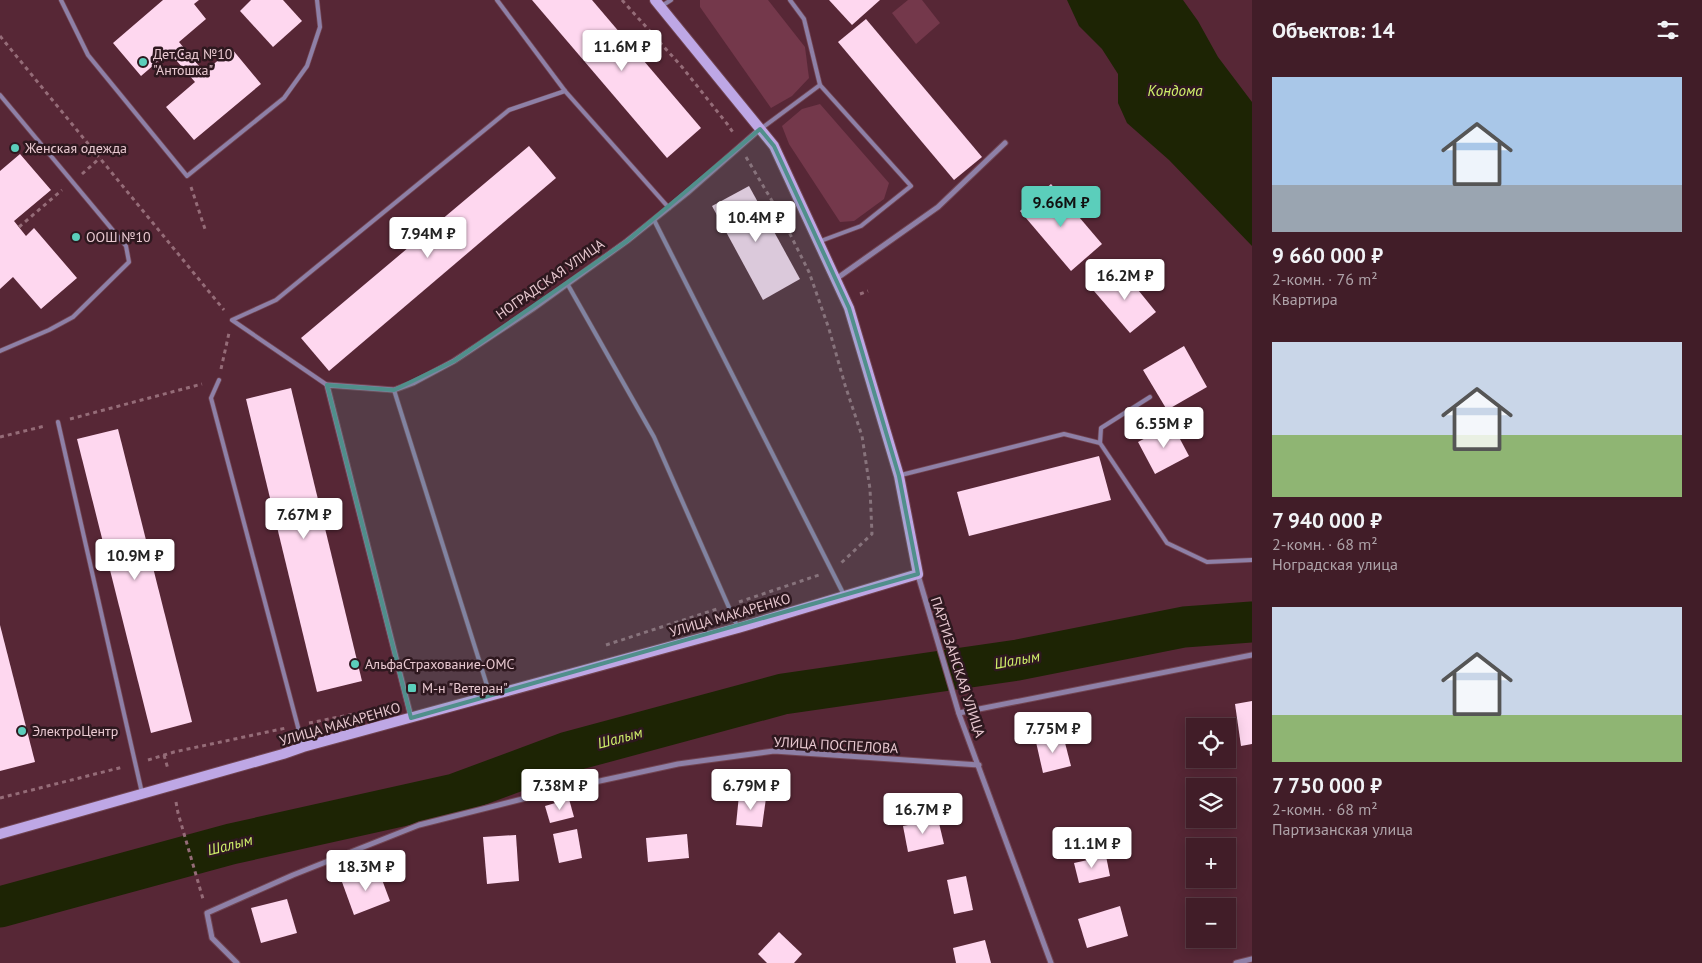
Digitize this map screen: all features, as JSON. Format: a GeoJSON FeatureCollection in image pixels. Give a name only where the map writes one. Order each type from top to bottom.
{"type":"FeatureCollection","features":[{"type":"Feature","properties":{"kind":"street"},"geometry":{"type":"LineString","coordinates":[[658,3],[774,146],[836,279],[849,308],[899,476],[918,574]]}},
{"type":"Feature","properties":{"kind":"street","name":"НОГРАДСКАЯ УЛИЦА"},"geometry":{"type":"LineString","coordinates":[[327,385],[394,390],[413,383],[454,361],[568,285],[670,208],[760,129]]}},
{"type":"Feature","properties":{"kind":"street"},"geometry":{"type":"LineString","coordinates":[[836,279],[938,207],[1005,142]]}},
{"type":"Feature","properties":{"kind":"street"},"geometry":{"type":"LineString","coordinates":[[327,385],[411,718]]}},
{"type":"Feature","properties":{"kind":"street","name":"УЛИЦА МАКАРЕНКО"},"geometry":{"type":"LineString","coordinates":[[0,834],[303,747],[738,628],[918,574]]}},
{"type":"Feature","properties":{"kind":"street","name":"ПАРТИЗАНСКАЯ УЛИЦА"},"geometry":{"type":"LineString","coordinates":[[918,574],[959,713],[1051,963]]}},
{"type":"Feature","properties":{"kind":"street"},"geometry":{"type":"LineString","coordinates":[[959,713],[1252,654]]}},
{"type":"Feature","properties":{"kind":"street","name":"УЛИЦА ПОСПЕЛОВА"},"geometry":{"type":"LineString","coordinates":[[207,913],[293,875],[419,825],[558,790],[678,764],[774,751],[979,765]]}},
{"type":"Feature","properties":{"kind":"street"},"geometry":{"type":"LineString","coordinates":[[207,913],[212,938],[236,963]]}},
{"type":"Feature","properties":{"kind":"street"},"geometry":{"type":"LineString","coordinates":[[1236,963],[1252,959]]}},
{"type":"Feature","properties":{"kind":"lane"},"geometry":{"type":"LineString","coordinates":[[61,0],[88,55],[187,176],[284,98],[307,66],[320,28],[317,0]]}},
{"type":"Feature","properties":{"kind":"lane"},"geometry":{"type":"LineString","coordinates":[[497,0],[565,91],[670,208]]}},
{"type":"Feature","properties":{"kind":"lane"},"geometry":{"type":"LineString","coordinates":[[658,3],[671,0]]}},
{"type":"Feature","properties":{"kind":"lane"},"geometry":{"type":"LineString","coordinates":[[790,0],[804,19],[820,85],[911,186],[861,226],[818,242]]}},
{"type":"Feature","properties":{"kind":"lane"},"geometry":{"type":"LineString","coordinates":[[760,129],[820,85]]}},
{"type":"Feature","properties":{"kind":"lane"},"geometry":{"type":"LineString","coordinates":[[327,385],[232,320],[276,300],[509,110],[565,91]]}},
{"type":"Feature","properties":{"kind":"lane"},"geometry":{"type":"LineString","coordinates":[[0,95],[126,246],[129,262],[73,317],[49,330],[0,351]]}},
{"type":"Feature","properties":{"kind":"lane"},"geometry":{"type":"LineString","coordinates":[[654,220],[845,597]]}},
{"type":"Feature","properties":{"kind":"lane"},"geometry":{"type":"LineString","coordinates":[[568,285],[654,437],[738,628]]}},
{"type":"Feature","properties":{"kind":"lane"},"geometry":{"type":"LineString","coordinates":[[219,380],[211,398],[303,747]]}},
{"type":"Feature","properties":{"kind":"lane"},"geometry":{"type":"LineString","coordinates":[[394,390],[490,695]]}},
{"type":"Feature","properties":{"kind":"lane"},"geometry":{"type":"LineString","coordinates":[[1150,397],[1101,428],[1100,443],[1166,543],[1207,562],[1252,560]]}},
{"type":"Feature","properties":{"kind":"lane"},"geometry":{"type":"LineString","coordinates":[[58,422],[142,792]]}},
{"type":"Feature","properties":{"kind":"lane"},"geometry":{"type":"LineString","coordinates":[[899,476],[1064,434],[1100,443]]}},
{"type":"Feature","properties":{"kind":"path"},"geometry":{"type":"LineString","coordinates":[[19,227],[100,158]]}},
{"type":"Feature","properties":{"kind":"path"},"geometry":{"type":"LineString","coordinates":[[187,176],[205,229]]}},
{"type":"Feature","properties":{"kind":"path"},"geometry":{"type":"LineString","coordinates":[[0,798],[136,764],[174,752],[232,739]]}},
{"type":"Feature","properties":{"kind":"path"},"geometry":{"type":"LineString","coordinates":[[178,813],[207,913]]}},
{"type":"Feature","properties":{"kind":"highlighted area"},"geometry":{"type":"Polygon","coordinates":[[[760,129],[774,146],[849,308],[899,476],[918,574],[411,718],[327,385],[394,390],[454,361],[627,241],[760,129]]]}},
{"type":"Feature","properties":{"kind":"shaded area"},"geometry":{"type":"Polygon","coordinates":[[[700,0],[768,0],[805,47],[809,78],[792,96],[771,108],[700,7],[700,0]]]}},
{"type":"Feature","properties":{"kind":"shaded area"},"geometry":{"type":"Polygon","coordinates":[[[908,0],[922,0],[940,23],[916,44],[892,13],[908,0]]]}},
{"type":"Feature","properties":{"kind":"shaded area"},"geometry":{"type":"Polygon","coordinates":[[[820,104],[889,183],[884,199],[854,221],[840,222],[789,144],[782,126],[802,109],[820,104]]]}},
{"type":"Feature","properties":{"kind":"water","name":"Кондома"},"geometry":{"type":"Polygon","coordinates":[[[1067,0],[1183,0],[1198,21],[1218,57],[1252,102],[1252,246],[1169,160],[1127,123],[1118,103],[1118,74],[1102,49],[1079,26],[1067,0]]]}},
{"type":"Feature","properties":{"kind":"building","name":"Дет.Сад №10 \"Антошка\""},"geometry":{"type":"Polygon","coordinates":[[[163,0],[199,0],[194,4],[206,19],[179,42],[204,72],[232,49],[261,84],[194,140],[166,107],[195,82],[169,52],[141,76],[113,43],[163,0]]]}},
{"type":"Feature","properties":{"kind":"building"},"geometry":{"type":"Polygon","coordinates":[[[251,0],[283,0],[302,21],[273,47],[240,11],[251,0]]]}},
{"type":"Feature","properties":{"kind":"building"},"geometry":{"type":"Polygon","coordinates":[[[532,0],[592,0],[701,128],[667,158],[532,0]]]}},
{"type":"Feature","properties":{"kind":"building"},"geometry":{"type":"Polygon","coordinates":[[[829,0],[880,0],[852,25],[829,0]]]}},
{"type":"Feature","properties":{"kind":"building"},"geometry":{"type":"Polygon","coordinates":[[[866,19],[982,157],[954,180],[838,42],[866,19]]]}},
{"type":"Feature","properties":{"kind":"building"},"geometry":{"type":"Polygon","coordinates":[[[529,146],[556,178],[329,371],[301,338],[529,146]]]}},
{"type":"Feature","properties":{"kind":"building"},"geometry":{"type":"Polygon","coordinates":[[[20,154],[51,190],[14,221],[26,236],[34,228],[77,278],[41,309],[13,277],[0,289],[0,171],[20,154]]]}},
{"type":"Feature","properties":{"kind":"building"},"geometry":{"type":"Polygon","coordinates":[[[1051,184],[1102,244],[1071,271],[1020,211],[1051,184]]]}},
{"type":"Feature","properties":{"kind":"building"},"geometry":{"type":"Polygon","coordinates":[[[749,186],[800,279],[763,300],[712,206],[749,186]]]}},
{"type":"Feature","properties":{"kind":"building"},"geometry":{"type":"Polygon","coordinates":[[[1121,269],[1156,312],[1130,333],[1094,291],[1121,269]]]}},
{"type":"Feature","properties":{"kind":"building"},"geometry":{"type":"Polygon","coordinates":[[[1184,346],[1207,387],[1167,410],[1143,370],[1184,346]]]}},
{"type":"Feature","properties":{"kind":"building"},"geometry":{"type":"Polygon","coordinates":[[[291,388],[362,681],[317,692],[246,399],[291,388]]]}},
{"type":"Feature","properties":{"kind":"building"},"geometry":{"type":"Polygon","coordinates":[[[1172,424],[1189,456],[1155,474],[1138,442],[1172,424]]]}},
{"type":"Feature","properties":{"kind":"building"},"geometry":{"type":"Polygon","coordinates":[[[118,429],[192,722],[151,733],[77,439],[118,429]]]}},
{"type":"Feature","properties":{"kind":"building"},"geometry":{"type":"Polygon","coordinates":[[[1099,456],[1111,500],[969,536],[957,492],[1099,456]]]}},
{"type":"Feature","properties":{"kind":"building"},"geometry":{"type":"Polygon","coordinates":[[[0,625],[35,762],[0,771],[0,625]]]}},
{"type":"Feature","properties":{"kind":"building"},"geometry":{"type":"Polygon","coordinates":[[[1252,701],[1252,744],[1241,746],[1235,704],[1252,701]]]}},
{"type":"Feature","properties":{"kind":"building"},"geometry":{"type":"Polygon","coordinates":[[[1063,735],[1071,766],[1043,773],[1036,742],[1063,735]]]}},
{"type":"Feature","properties":{"kind":"building"},"geometry":{"type":"Polygon","coordinates":[[[739,795],[766,798],[762,827],[736,825],[739,795]]]}},
{"type":"Feature","properties":{"kind":"building"},"geometry":{"type":"Polygon","coordinates":[[[569,799],[574,817],[550,823],[545,806],[569,799]]]}},
{"type":"Feature","properties":{"kind":"building"},"geometry":{"type":"Polygon","coordinates":[[[938,819],[944,844],[908,852],[903,826],[938,819]]]}},
{"type":"Feature","properties":{"kind":"building"},"geometry":{"type":"Polygon","coordinates":[[[577,829],[582,858],[559,863],[553,834],[577,829]]]}},
{"type":"Feature","properties":{"kind":"building"},"geometry":{"type":"Polygon","coordinates":[[[687,834],[689,858],[648,862],[646,838],[687,834]]]}},
{"type":"Feature","properties":{"kind":"building"},"geometry":{"type":"Polygon","coordinates":[[[516,835],[519,881],[487,884],[483,837],[516,835]]]}},
{"type":"Feature","properties":{"kind":"building"},"geometry":{"type":"Polygon","coordinates":[[[1106,856],[1110,876],[1079,883],[1074,863],[1106,856]]]}},
{"type":"Feature","properties":{"kind":"building"},"geometry":{"type":"Polygon","coordinates":[[[378,869],[390,901],[354,915],[342,882],[378,869]]]}},
{"type":"Feature","properties":{"kind":"building"},"geometry":{"type":"Polygon","coordinates":[[[966,876],[973,910],[954,914],[947,880],[966,876]]]}},
{"type":"Feature","properties":{"kind":"building"},"geometry":{"type":"Polygon","coordinates":[[[287,899],[297,933],[261,943],[251,908],[287,899]]]}},
{"type":"Feature","properties":{"kind":"building"},"geometry":{"type":"Polygon","coordinates":[[[1120,906],[1128,936],[1087,948],[1078,919],[1120,906]]]}},
{"type":"Feature","properties":{"kind":"building"},"geometry":{"type":"Polygon","coordinates":[[[779,932],[802,954],[794,963],[767,963],[758,954],[779,932]]]}},
{"type":"Feature","properties":{"kind":"building"},"geometry":{"type":"Polygon","coordinates":[[[985,940],[991,963],[956,963],[953,948],[985,940]]]}},
{"type":"Feature","properties":{"kind":"waterway","name":"Шалым"},"geometry":{"type":"LineString","coordinates":[[0,907],[231,844],[455,794],[568,752],[783,694],[1018,660],[1184,627],[1252,622]]}},
{"type":"Feature","properties":{"kind":"place","name":"Дет.Сад №10 \"Антошка\""},"geometry":{"type":"Point","coordinates":[143,62]}},
{"type":"Feature","properties":{"kind":"place","name":"Женская одежда"},"geometry":{"type":"Point","coordinates":[15,148]}},
{"type":"Feature","properties":{"kind":"place","name":"ООШ №10"},"geometry":{"type":"Point","coordinates":[76,237]}},
{"type":"Feature","properties":{"kind":"place","name":"АльфаСтрахование-ОМС"},"geometry":{"type":"Point","coordinates":[355,664]}},
{"type":"Feature","properties":{"kind":"place","name":"М-н \"Ветеран\""},"geometry":{"type":"Point","coordinates":[412,688]}},
{"type":"Feature","properties":{"kind":"place","name":"ЭлектроЦентр"},"geometry":{"type":"Point","coordinates":[22,731]}}]}
